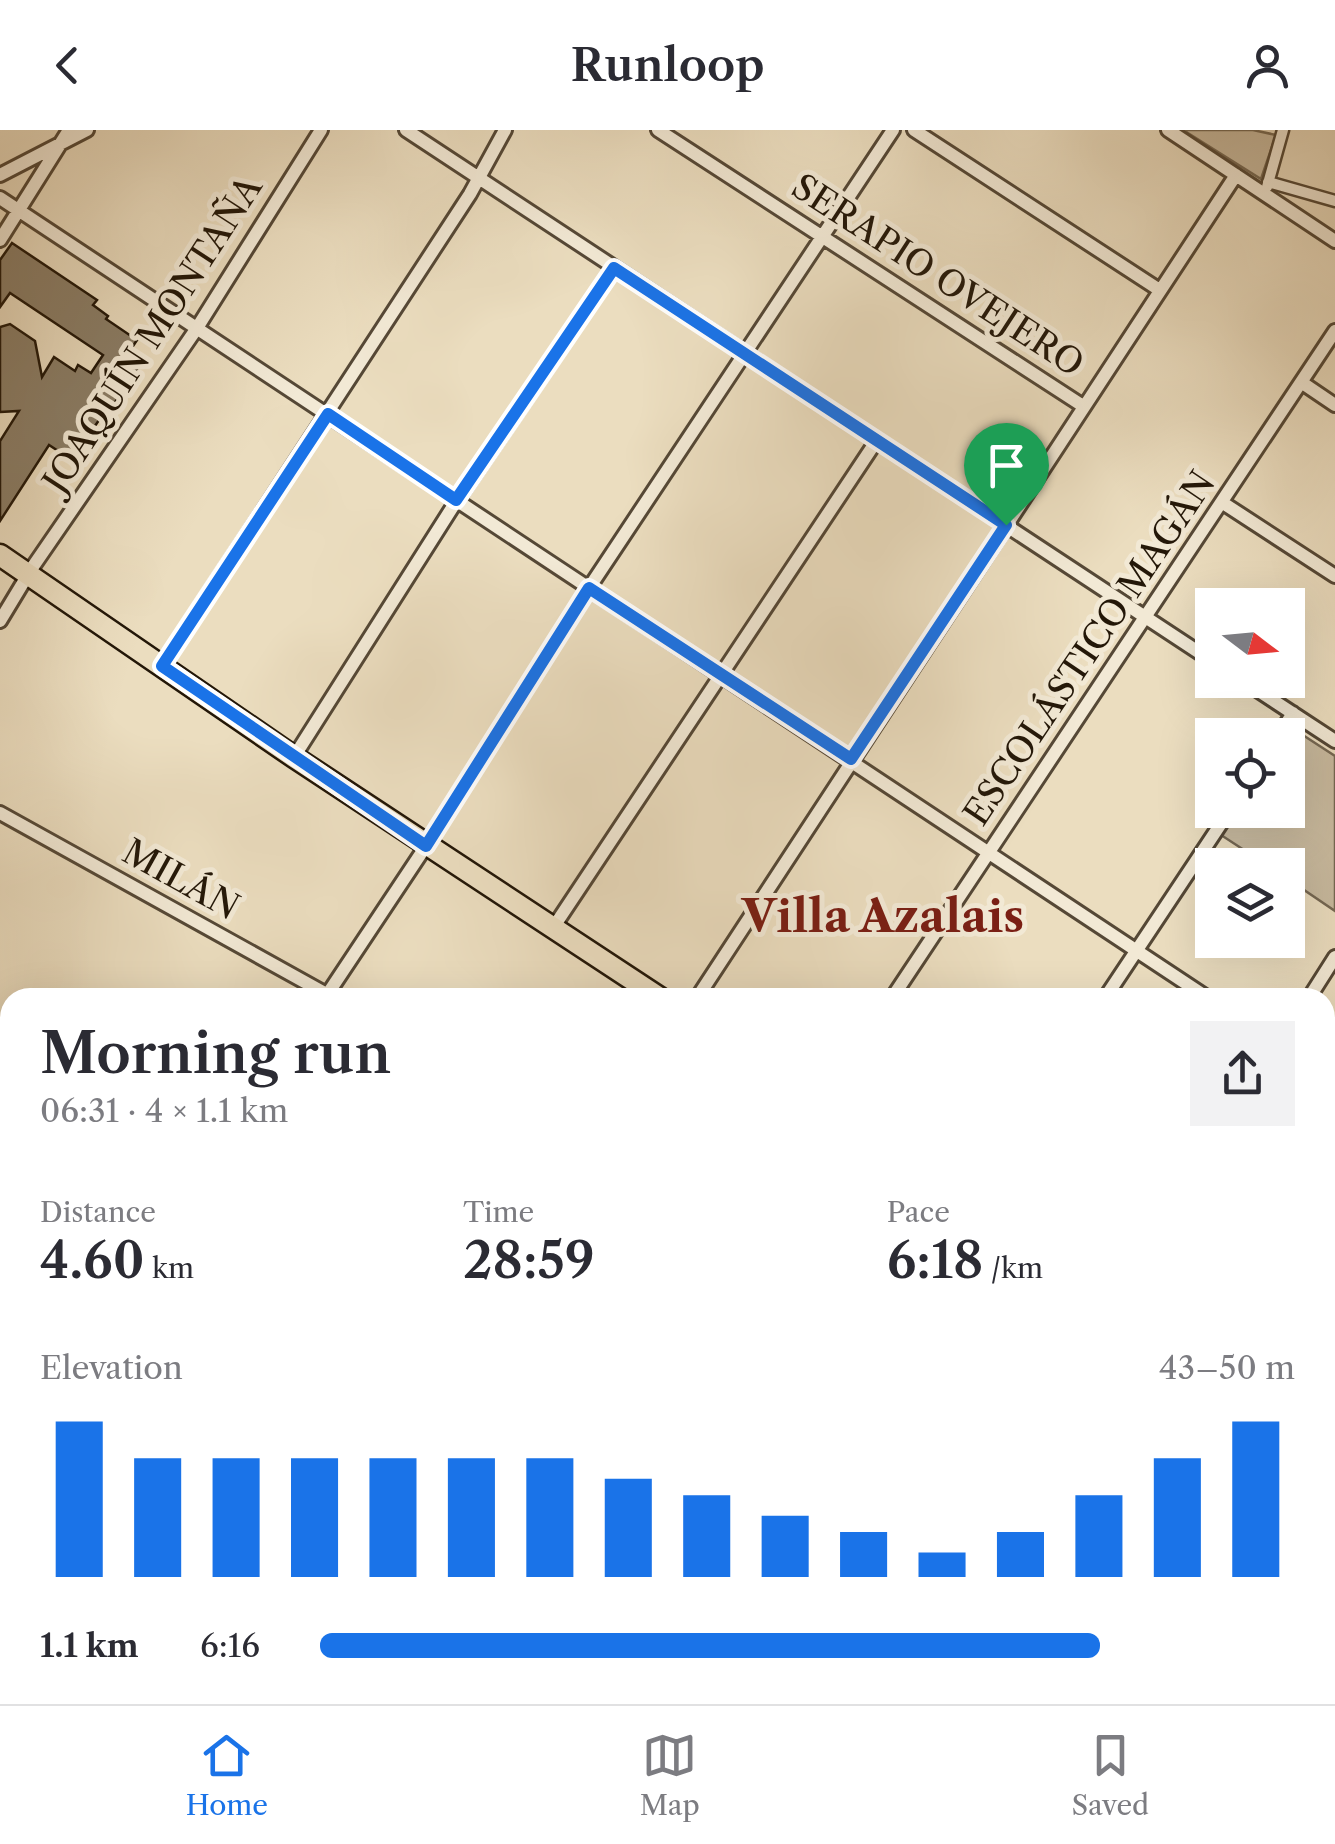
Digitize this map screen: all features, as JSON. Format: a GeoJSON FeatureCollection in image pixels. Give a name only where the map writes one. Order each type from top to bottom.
{"type":"FeatureCollection","features":[{"type":"Feature","properties":{"kind":"main road"},"geometry":{"type":"LineString","coordinates":[[0,554],[294,758],[645,988]]}},
{"type":"Feature","properties":{"kind":"street"},"geometry":{"type":"LineString","coordinates":[[0,240],[69,130]]}},
{"type":"Feature","properties":{"kind":"street"},"geometry":{"type":"LineString","coordinates":[[0,175],[87,130]]}},
{"type":"Feature","properties":{"kind":"street","name":"JOAQUÍN MONTAÑA"},"geometry":{"type":"LineString","coordinates":[[0,621],[197,328],[321,130]]}},
{"type":"Feature","properties":{"kind":"street"},"geometry":{"type":"LineString","coordinates":[[406,130],[1195,649]]}},
{"type":"Feature","properties":{"kind":"street"},"geometry":{"type":"LineString","coordinates":[[162,666],[479,179],[505,130]]}},
{"type":"Feature","properties":{"kind":"street","name":"SERAPIO OVEJERO"},"geometry":{"type":"LineString","coordinates":[[658,130],[1084,406]]}},
{"type":"Feature","properties":{"kind":"street"},"geometry":{"type":"LineString","coordinates":[[333,988],[589,588],[893,130]]}},
{"type":"Feature","properties":{"kind":"street"},"geometry":{"type":"LineString","coordinates":[[914,130],[1158,290]]}},
{"type":"Feature","properties":{"kind":"street"},"geometry":{"type":"LineString","coordinates":[[1168,130],[1236,175],[1266,188],[1335,201]]}},
{"type":"Feature","properties":{"kind":"street"},"geometry":{"type":"LineString","coordinates":[[1266,188],[1283,130]]}},
{"type":"Feature","properties":{"kind":"street"},"geometry":{"type":"LineString","coordinates":[[703,988],[1236,175]]}},
{"type":"Feature","properties":{"kind":"street"},"geometry":{"type":"LineString","coordinates":[[1266,188],[1335,241]]}},
{"type":"Feature","properties":{"kind":"street"},"geometry":{"type":"LineString","coordinates":[[0,198],[1193,988]]}},
{"type":"Feature","properties":{"kind":"street"},"geometry":{"type":"LineString","coordinates":[[294,758],[456,500],[614,268]]}},
{"type":"Feature","properties":{"kind":"street","name":"ESCOLÁSTICO MAGÁN"},"geometry":{"type":"LineString","coordinates":[[899,988],[1335,331]]}},
{"type":"Feature","properties":{"kind":"street"},"geometry":{"type":"LineString","coordinates":[[1301,382],[1335,405]]}},
{"type":"Feature","properties":{"kind":"street"},"geometry":{"type":"LineString","coordinates":[[554,928],[556,919],[877,440]]}},
{"type":"Feature","properties":{"kind":"street"},"geometry":{"type":"LineString","coordinates":[[1223,503],[1335,576]]}},
{"type":"Feature","properties":{"kind":"street"},"geometry":{"type":"LineString","coordinates":[[1270,698],[1335,742]]}},
{"type":"Feature","properties":{"kind":"street"},"geometry":{"type":"LineString","coordinates":[[1291,718],[1294,713]]}},
{"type":"Feature","properties":{"kind":"street","name":"MILÁN"},"geometry":{"type":"LineString","coordinates":[[0,814],[314,988]]}},
{"type":"Feature","properties":{"kind":"street"},"geometry":{"type":"LineString","coordinates":[[1112,988],[1218,828]]}},
{"type":"Feature","properties":{"kind":"street"},"geometry":{"type":"LineString","coordinates":[[1315,988],[1335,957]]}},
{"type":"Feature","properties":{"kind":"shaded area"},"geometry":{"type":"Polygon","coordinates":[[[1183,130],[1253,130],[1276,135],[1261,179],[1183,130]]]}},
{"type":"Feature","properties":{"kind":"shaded area"},"geometry":{"type":"Polygon","coordinates":[[[1305,736],[1335,756],[1335,911],[1305,891],[1305,848],[1241,848],[1221,835],[1226,828],[1305,828],[1305,736]]]}},
{"type":"Feature","properties":{"kind":"building"},"geometry":{"type":"Polygon","coordinates":[[[12,243],[97,300],[93,305],[108,316],[106,319],[137,340],[125,358],[139,366],[72,460],[49,445],[0,521],[0,441],[19,411],[0,412],[0,327],[10,324],[35,341],[42,377],[54,357],[75,371],[78,365],[91,373],[103,355],[10,293],[0,307],[0,260],[12,243]]]}},
{"type":"Feature","properties":{"kind":"district","name":"Villa Azalais"},"geometry":{"type":"Point","coordinates":[883,916]}},
{"type":"Feature","properties":{"kind":"route"},"geometry":{"type":"LineString","coordinates":[[614,268],[1006,525],[851,759],[589,588],[426,846],[162,666],[328,414],[456,500],[614,268]]}}]}
